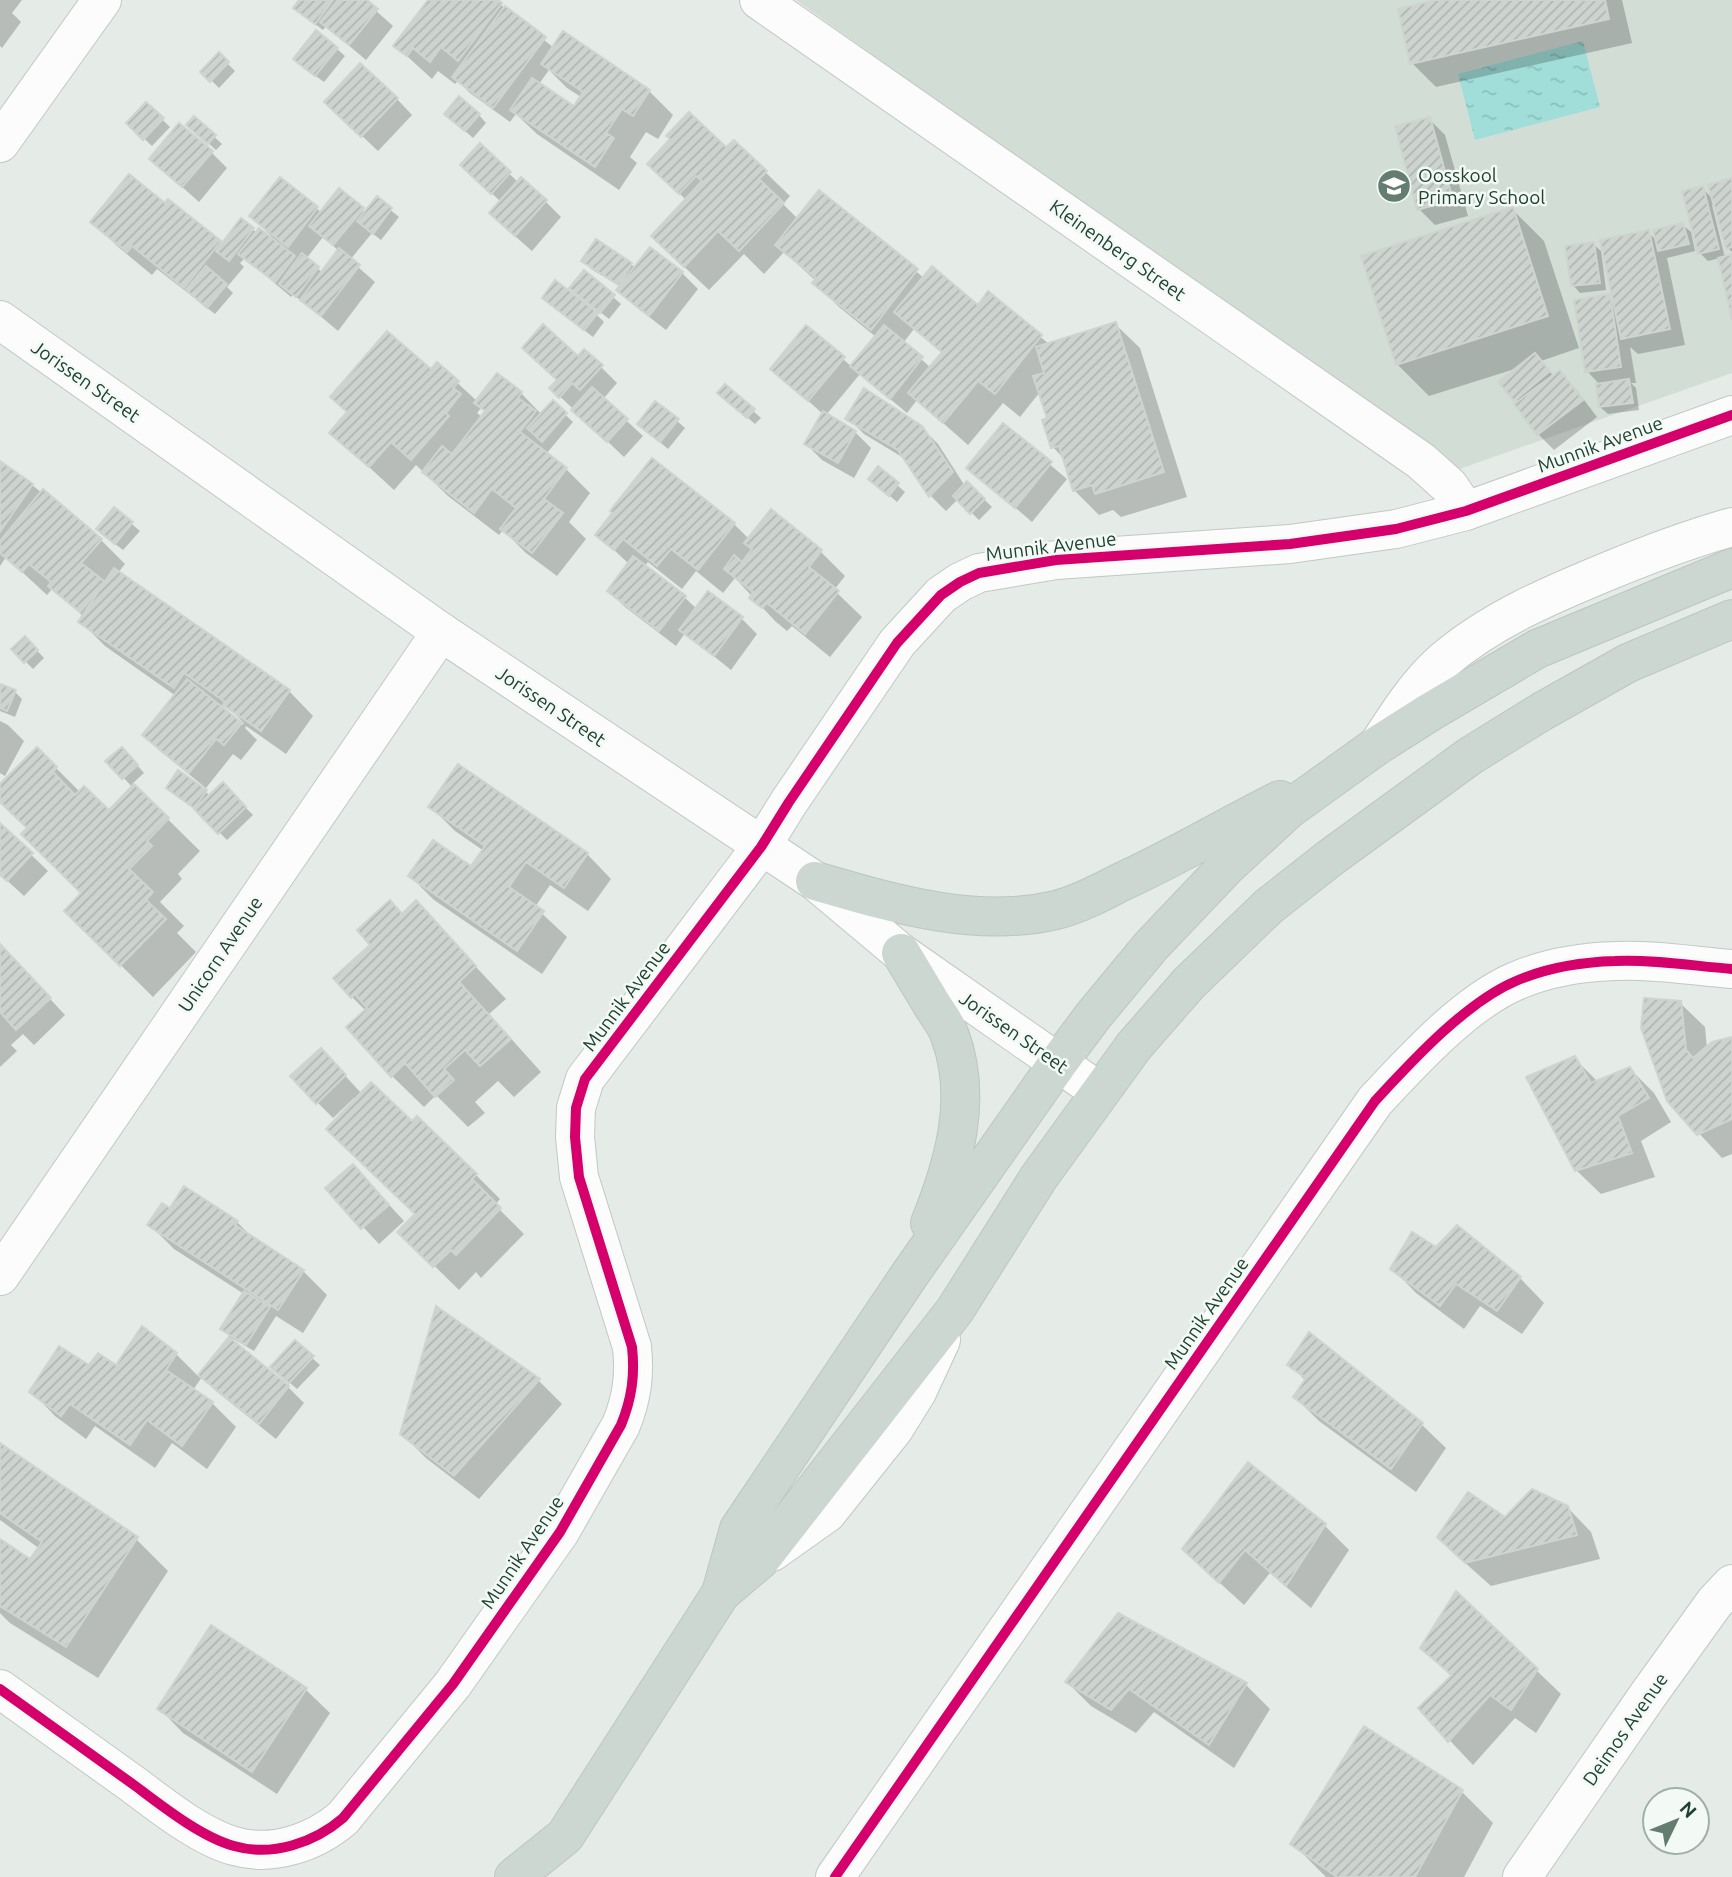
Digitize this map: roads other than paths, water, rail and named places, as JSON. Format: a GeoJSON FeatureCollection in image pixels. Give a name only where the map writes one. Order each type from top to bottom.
{"type":"FeatureCollection","features":[{"type":"Feature","properties":{"kind":"main road"},"geometry":{"type":"LineString","coordinates":[[545,1877],[565,1836],[721,1593],[739,1529],[908,1277],[1058,1063],[1151,946],[1227,866],[1289,809],[1430,712],[1537,649],[1732,568]]}},
{"type":"Feature","properties":{"kind":"main road"},"geometry":{"type":"LineString","coordinates":[[721,1593],[760,1560],[955,1310],[1039,1177],[1134,1046],[1189,983],[1269,906],[1470,756],[1628,663],[1732,619]]}},
{"type":"Feature","properties":{"kind":"main road"},"geometry":{"type":"LineString","coordinates":[[815,881],[861,895],[950,914],[995,916],[1057,910],[1147,870],[1367,753]]}},
{"type":"Feature","properties":{"kind":"main road"},"geometry":{"type":"LineString","coordinates":[[901,953],[950,1034],[959,1068],[962,1100],[945,1188],[908,1277]]}},
{"type":"Feature","properties":{"kind":"main road"},"geometry":{"type":"LineString","coordinates":[[514,1877],[565,1836]]}},
{"type":"Feature","properties":{"kind":"street"},"geometry":{"type":"LineString","coordinates":[[0,143],[102,0]]}},
{"type":"Feature","properties":{"kind":"street","name":"Kleinenberg Street"},"geometry":{"type":"LineString","coordinates":[[759,0],[1421,461],[1449,486],[1466,511]]}},
{"type":"Feature","properties":{"kind":"street","name":"Jorissen Street"},"geometry":{"type":"LineString","coordinates":[[0,320],[441,632],[815,881],[901,953],[1100,1092]]}},
{"type":"Feature","properties":{"kind":"street","name":"Munnik Avenue"},"geometry":{"type":"LineString","coordinates":[[0,1689],[178,1817],[234,1846],[268,1849],[286,1847],[321,1834],[343,1818],[453,1684],[560,1532],[629,1406],[635,1371],[632,1347],[579,1177],[575,1137],[576,1108],[585,1079],[761,847],[897,643],[941,595],[979,573],[1056,560],[1290,544],[1366,535],[1466,511],[1732,415]]}},
{"type":"Feature","properties":{"kind":"street"},"geometry":{"type":"LineString","coordinates":[[1367,753],[1407,700],[1442,663],[1481,631],[1514,612],[1574,585],[1732,527]]}},
{"type":"Feature","properties":{"kind":"street","name":"Unicorn Avenue"},"geometry":{"type":"LineString","coordinates":[[0,1276],[441,632]]}},
{"type":"Feature","properties":{"kind":"street","name":"Munnik Avenue"},"geometry":{"type":"LineString","coordinates":[[835,1877],[1374,1101],[1413,1059],[1472,1008],[1516,981],[1569,965],[1616,960],[1732,969]]}},
{"type":"Feature","properties":{"kind":"street","name":"Deimos Avenue"},"geometry":{"type":"LineString","coordinates":[[1522,1877],[1648,1695],[1732,1584]]}},
{"type":"Feature","properties":{"kind":"water"},"geometry":{"type":"Polygon","coordinates":[[[1583,41],[1600,107],[1475,140],[1458,74],[1583,41]]]}},
{"type":"Feature","properties":{"kind":"place","name":"Oosskool Primary School"},"geometry":{"type":"Point","coordinates":[1394,186]}}]}
